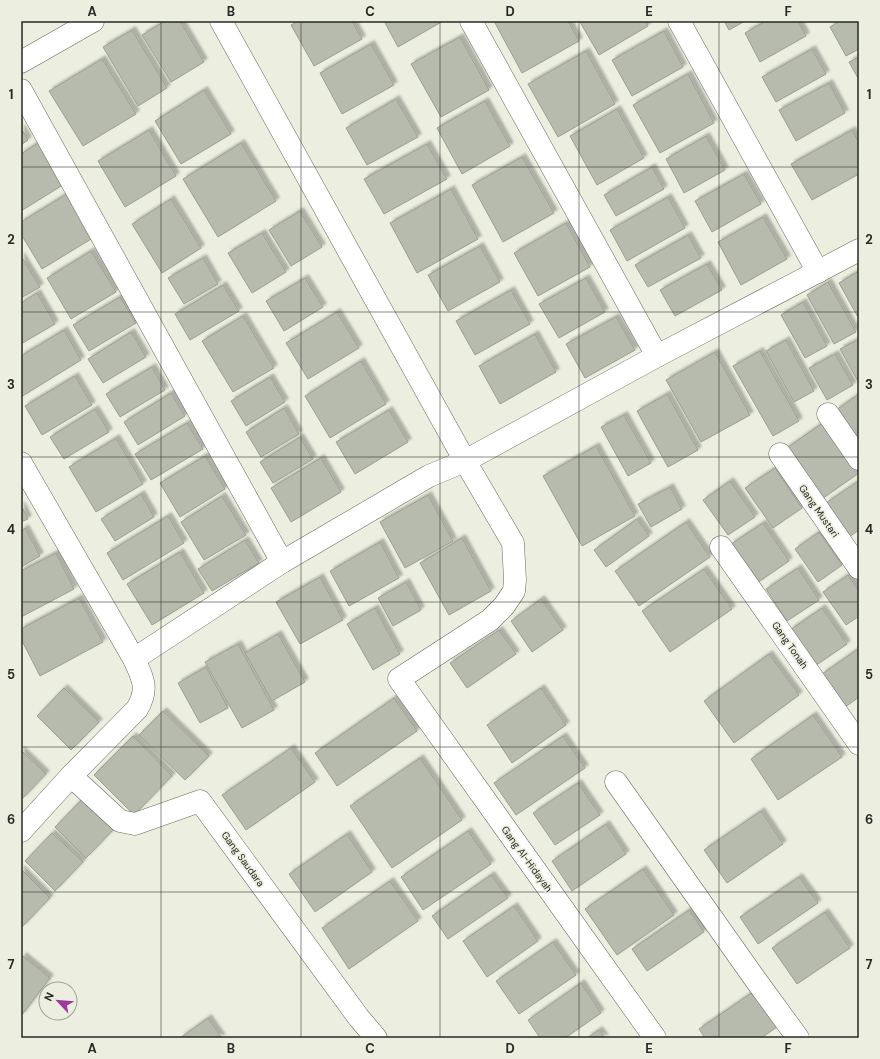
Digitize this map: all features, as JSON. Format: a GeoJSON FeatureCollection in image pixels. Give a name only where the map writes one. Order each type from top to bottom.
{"type":"FeatureCollection","features":[{"type":"Feature","properties":{"kind":"street"},"geometry":{"type":"LineString","coordinates":[[21,62],[93,21]]}},
{"type":"Feature","properties":{"kind":"street"},"geometry":{"type":"LineString","coordinates":[[221,21],[465,461]]}},
{"type":"Feature","properties":{"kind":"street"},"geometry":{"type":"LineString","coordinates":[[471,21],[657,356]]}},
{"type":"Feature","properties":{"kind":"street"},"geometry":{"type":"LineString","coordinates":[[679,21],[818,272]]}},
{"type":"Feature","properties":{"kind":"street"},"geometry":{"type":"LineString","coordinates":[[21,90],[282,562]]}},
{"type":"Feature","properties":{"kind":"street"},"geometry":{"type":"LineString","coordinates":[[134,658],[282,562],[429,476],[465,461],[657,356],[859,250]]}},
{"type":"Feature","properties":{"kind":"street"},"geometry":{"type":"LineString","coordinates":[[828,414],[859,459]]}},
{"type":"Feature","properties":{"kind":"street","name":"Gang Mustari"},"geometry":{"type":"LineString","coordinates":[[780,454],[859,568]]}},
{"type":"Feature","properties":{"kind":"street","name":"Gang Al-Hidayah"},"geometry":{"type":"LineString","coordinates":[[465,461],[513,543],[515,580],[514,591],[504,606],[490,620],[398,679],[655,1038]]}},
{"type":"Feature","properties":{"kind":"street"},"geometry":{"type":"LineString","coordinates":[[21,463],[134,658],[144,679],[144,687],[140,704],[137,709],[71,776],[21,831]]}},
{"type":"Feature","properties":{"kind":"street","name":"Gang Tonah"},"geometry":{"type":"LineString","coordinates":[[721,547],[859,744]]}},
{"type":"Feature","properties":{"kind":"street","name":"Gang Saudara"},"geometry":{"type":"LineString","coordinates":[[71,776],[120,821],[135,824],[200,801],[359,1018],[376,1038]]}},
{"type":"Feature","properties":{"kind":"street"},"geometry":{"type":"LineString","coordinates":[[616,782],[750,973],[798,1038]]}},
{"type":"Feature","properties":{"kind":"building"},"geometry":{"type":"Polygon","coordinates":[[[165,21],[180,21],[204,62],[171,82],[142,35],[165,21]]]}},
{"type":"Feature","properties":{"kind":"building"},"geometry":{"type":"Polygon","coordinates":[[[299,21],[352,21],[362,39],[314,66],[291,25],[299,21]]]}},
{"type":"Feature","properties":{"kind":"building"},"geometry":{"type":"Polygon","coordinates":[[[384,21],[443,21],[398,47],[384,21]]]}},
{"type":"Feature","properties":{"kind":"building"},"geometry":{"type":"Polygon","coordinates":[[[498,21],[568,21],[579,41],[522,73],[495,23],[498,21]]]}},
{"type":"Feature","properties":{"kind":"building"},"geometry":{"type":"Polygon","coordinates":[[[645,21],[648,26],[599,55],[580,22],[645,21]]]}},
{"type":"Feature","properties":{"kind":"building"},"geometry":{"type":"Polygon","coordinates":[[[724,21],[745,21],[729,30],[724,21]]]}},
{"type":"Feature","properties":{"kind":"building"},"geometry":{"type":"Polygon","coordinates":[[[766,21],[798,21],[806,36],[760,62],[745,33],[766,21]]]}},
{"type":"Feature","properties":{"kind":"building"},"geometry":{"type":"Polygon","coordinates":[[[840,21],[859,21],[859,49],[846,56],[830,27],[840,21]]]}},
{"type":"Feature","properties":{"kind":"building"},"geometry":{"type":"Polygon","coordinates":[[[132,30],[167,88],[138,106],[103,47],[132,30]]]}},
{"type":"Feature","properties":{"kind":"building"},"geometry":{"type":"Polygon","coordinates":[[[664,31],[683,67],[632,96],[612,60],[664,31]]]}},
{"type":"Feature","properties":{"kind":"building"},"geometry":{"type":"Polygon","coordinates":[[[460,37],[489,90],[441,117],[411,64],[460,37]]]}},
{"type":"Feature","properties":{"kind":"building"},"geometry":{"type":"Polygon","coordinates":[[[371,44],[394,85],[342,114],[320,73],[371,44]]]}},
{"type":"Feature","properties":{"kind":"building"},"geometry":{"type":"Polygon","coordinates":[[[812,49],[826,74],[776,102],[762,77],[812,49]]]}},
{"type":"Feature","properties":{"kind":"building"},"geometry":{"type":"Polygon","coordinates":[[[586,51],[615,104],[558,137],[528,84],[586,51]]]}},
{"type":"Feature","properties":{"kind":"building"},"geometry":{"type":"Polygon","coordinates":[[[859,57],[859,80],[849,62],[859,57]]]}},
{"type":"Feature","properties":{"kind":"building"},"geometry":{"type":"Polygon","coordinates":[[[102,59],[136,114],[83,146],[49,91],[102,59]]]}},
{"type":"Feature","properties":{"kind":"building"},"geometry":{"type":"Polygon","coordinates":[[[688,74],[714,123],[660,153],[633,105],[688,74]]]}},
{"type":"Feature","properties":{"kind":"building"},"geometry":{"type":"Polygon","coordinates":[[[829,83],[845,113],[796,141],[779,110],[829,83]]]}},
{"type":"Feature","properties":{"kind":"building"},"geometry":{"type":"Polygon","coordinates":[[[204,90],[231,134],[181,164],[155,121],[204,90]]]}},
{"type":"Feature","properties":{"kind":"building"},"geometry":{"type":"Polygon","coordinates":[[[396,99],[418,137],[367,165],[346,128],[396,99]]]}},
{"type":"Feature","properties":{"kind":"building"},"geometry":{"type":"Polygon","coordinates":[[[485,101],[510,146],[462,174],[437,128],[485,101]]]}},
{"type":"Feature","properties":{"kind":"building"},"geometry":{"type":"Polygon","coordinates":[[[617,109],[644,158],[597,185],[570,136],[617,109]]]}},
{"type":"Feature","properties":{"kind":"building"},"geometry":{"type":"Polygon","coordinates":[[[21,128],[28,140],[21,145],[21,128]]]}},
{"type":"Feature","properties":{"kind":"building"},"geometry":{"type":"Polygon","coordinates":[[[149,130],[176,176],[125,207],[98,161],[149,130]]]}},
{"type":"Feature","properties":{"kind":"building"},"geometry":{"type":"Polygon","coordinates":[[[852,130],[859,143],[859,174],[812,200],[791,164],[852,130]]]}},
{"type":"Feature","properties":{"kind":"building"},"geometry":{"type":"Polygon","coordinates":[[[706,136],[725,170],[684,193],[666,159],[706,136]]]}},
{"type":"Feature","properties":{"kind":"building"},"geometry":{"type":"Polygon","coordinates":[[[41,141],[66,183],[21,211],[21,154],[41,141]]]}},
{"type":"Feature","properties":{"kind":"building"},"geometry":{"type":"Polygon","coordinates":[[[241,143],[276,201],[218,237],[183,179],[241,143]]]}},
{"type":"Feature","properties":{"kind":"building"},"geometry":{"type":"Polygon","coordinates":[[[427,144],[447,179],[384,214],[364,179],[427,144]]]}},
{"type":"Feature","properties":{"kind":"building"},"geometry":{"type":"Polygon","coordinates":[[[522,157],[554,213],[503,242],[472,185],[522,157]]]}},
{"type":"Feature","properties":{"kind":"building"},"geometry":{"type":"Polygon","coordinates":[[[652,167],[664,189],[616,216],[604,195],[652,167]]]}},
{"type":"Feature","properties":{"kind":"building"},"geometry":{"type":"Polygon","coordinates":[[[744,174],[761,204],[712,232],[695,201],[744,174]]]}},
{"type":"Feature","properties":{"kind":"building"},"geometry":{"type":"Polygon","coordinates":[[[451,189],[478,239],[417,273],[390,223],[451,189]]]}},
{"type":"Feature","properties":{"kind":"building"},"geometry":{"type":"Polygon","coordinates":[[[70,192],[96,236],[42,269],[21,234],[21,222],[70,192]]]}},
{"type":"Feature","properties":{"kind":"building"},"geometry":{"type":"Polygon","coordinates":[[[668,197],[685,228],[627,261],[610,230],[668,197]]]}},
{"type":"Feature","properties":{"kind":"building"},"geometry":{"type":"Polygon","coordinates":[[[171,199],[201,248],[162,273],[132,224],[171,199]]]}},
{"type":"Feature","properties":{"kind":"building"},"geometry":{"type":"Polygon","coordinates":[[[300,211],[322,247],[291,266],[269,230],[300,211]]]}},
{"type":"Feature","properties":{"kind":"building"},"geometry":{"type":"Polygon","coordinates":[[[763,217],[787,259],[741,285],[718,242],[763,217]]]}},
{"type":"Feature","properties":{"kind":"building"},"geometry":{"type":"Polygon","coordinates":[[[566,223],[590,267],[538,296],[514,253],[566,223]]]}},
{"type":"Feature","properties":{"kind":"building"},"geometry":{"type":"Polygon","coordinates":[[[262,233],[286,272],[252,293],[228,253],[262,233]]]}},
{"type":"Feature","properties":{"kind":"building"},"geometry":{"type":"Polygon","coordinates":[[[688,235],[701,258],[648,287],[635,265],[688,235]]]}},
{"type":"Feature","properties":{"kind":"building"},"geometry":{"type":"Polygon","coordinates":[[[480,246],[500,282],[448,311],[428,275],[480,246]]]}},
{"type":"Feature","properties":{"kind":"building"},"geometry":{"type":"Polygon","coordinates":[[[91,251],[116,292],[71,319],[47,278],[91,251]]]}},
{"type":"Feature","properties":{"kind":"building"},"geometry":{"type":"Polygon","coordinates":[[[21,256],[40,287],[21,298],[21,256]]]}},
{"type":"Feature","properties":{"kind":"building"},"geometry":{"type":"Polygon","coordinates":[[[203,258],[218,284],[184,304],[168,278],[203,258]]]}},
{"type":"Feature","properties":{"kind":"building"},"geometry":{"type":"Polygon","coordinates":[[[707,264],[722,290],[675,316],[660,290],[707,264]]]}},
{"type":"Feature","properties":{"kind":"building"},"geometry":{"type":"Polygon","coordinates":[[[859,271],[859,319],[839,283],[859,271]]]}},
{"type":"Feature","properties":{"kind":"building"},"geometry":{"type":"Polygon","coordinates":[[[305,278],[323,307],[284,331],[266,301],[305,278]]]}},
{"type":"Feature","properties":{"kind":"building"},"geometry":{"type":"Polygon","coordinates":[[[586,278],[605,312],[559,338],[539,304],[586,278]]]}},
{"type":"Feature","properties":{"kind":"building"},"geometry":{"type":"Polygon","coordinates":[[[828,282],[856,332],[834,344],[807,295],[828,282]]]}},
{"type":"Feature","properties":{"kind":"building"},"geometry":{"type":"Polygon","coordinates":[[[223,285],[239,311],[190,340],[175,314],[223,285]]]}},
{"type":"Feature","properties":{"kind":"building"},"geometry":{"type":"Polygon","coordinates":[[[511,290],[530,324],[475,355],[456,321],[511,290]]]}},
{"type":"Feature","properties":{"kind":"building"},"geometry":{"type":"Polygon","coordinates":[[[37,293],[55,324],[21,344],[21,303],[37,293]]]}},
{"type":"Feature","properties":{"kind":"building"},"geometry":{"type":"Polygon","coordinates":[[[120,297],[136,323],[89,351],[73,325],[120,297]]]}},
{"type":"Feature","properties":{"kind":"building"},"geometry":{"type":"Polygon","coordinates":[[[803,302],[827,346],[805,358],[781,315],[803,302]]]}},
{"type":"Feature","properties":{"kind":"building"},"geometry":{"type":"Polygon","coordinates":[[[337,312],[359,348],[308,379],[286,343],[337,312]]]}},
{"type":"Feature","properties":{"kind":"building"},"geometry":{"type":"Polygon","coordinates":[[[243,316],[274,368],[233,392],[202,341],[243,316]]]}},
{"type":"Feature","properties":{"kind":"building"},"geometry":{"type":"Polygon","coordinates":[[[616,317],[635,350],[585,378],[566,344],[616,317]]]}},
{"type":"Feature","properties":{"kind":"building"},"geometry":{"type":"Polygon","coordinates":[[[64,330],[81,360],[21,397],[21,356],[64,330]]]}},
{"type":"Feature","properties":{"kind":"building"},"geometry":{"type":"Polygon","coordinates":[[[131,332],[146,357],[103,383],[88,359],[131,332]]]}},
{"type":"Feature","properties":{"kind":"building"},"geometry":{"type":"Polygon","coordinates":[[[535,334],[556,372],[500,404],[479,366],[535,334]]]}},
{"type":"Feature","properties":{"kind":"building"},"geometry":{"type":"Polygon","coordinates":[[[859,339],[859,383],[840,349],[859,339]]]}},
{"type":"Feature","properties":{"kind":"building"},"geometry":{"type":"Polygon","coordinates":[[[786,340],[814,391],[794,402],[766,351],[786,340]]]}},
{"type":"Feature","properties":{"kind":"building"},"geometry":{"type":"Polygon","coordinates":[[[760,351],[799,421],[773,436],[733,366],[760,351]]]}},
{"type":"Feature","properties":{"kind":"building"},"geometry":{"type":"Polygon","coordinates":[[[715,352],[750,415],[701,442],[666,380],[715,352]]]}},
{"type":"Feature","properties":{"kind":"building"},"geometry":{"type":"Polygon","coordinates":[[[835,354],[853,385],[827,400],[809,368],[835,354]]]}},
{"type":"Feature","properties":{"kind":"building"},"geometry":{"type":"Polygon","coordinates":[[[361,361],[386,404],[330,438],[305,396],[361,361]]]}},
{"type":"Feature","properties":{"kind":"building"},"geometry":{"type":"Polygon","coordinates":[[[152,367],[165,390],[120,417],[106,394],[152,367]]]}},
{"type":"Feature","properties":{"kind":"building"},"geometry":{"type":"Polygon","coordinates":[[[75,376],[92,405],[42,435],[25,406],[75,376]]]}},
{"type":"Feature","properties":{"kind":"building"},"geometry":{"type":"Polygon","coordinates":[[[270,377],[285,402],[246,426],[231,401],[270,377]]]}},
{"type":"Feature","properties":{"kind":"building"},"geometry":{"type":"Polygon","coordinates":[[[171,393],[185,416],[138,445],[124,422],[171,393]]]}},
{"type":"Feature","properties":{"kind":"building"},"geometry":{"type":"Polygon","coordinates":[[[667,394],[698,450],[668,467],[637,411],[667,394]]]}},
{"type":"Feature","properties":{"kind":"building"},"geometry":{"type":"Polygon","coordinates":[[[859,394],[859,433],[854,437],[836,410],[859,394]]]}},
{"type":"Feature","properties":{"kind":"building"},"geometry":{"type":"Polygon","coordinates":[[[284,408],[299,434],[261,457],[246,432],[284,408]]]}},
{"type":"Feature","properties":{"kind":"building"},"geometry":{"type":"Polygon","coordinates":[[[95,409],[109,432],[64,459],[50,437],[95,409]]]}},
{"type":"Feature","properties":{"kind":"building"},"geometry":{"type":"Polygon","coordinates":[[[389,410],[408,442],[355,474],[336,442],[389,410]]]}},
{"type":"Feature","properties":{"kind":"building"},"geometry":{"type":"Polygon","coordinates":[[[624,415],[651,463],[628,476],[601,427],[624,415]]]}},
{"type":"Feature","properties":{"kind":"building"},"geometry":{"type":"Polygon","coordinates":[[[824,422],[859,473],[819,501],[784,450],[824,422]]]}},
{"type":"Feature","properties":{"kind":"building"},"geometry":{"type":"Polygon","coordinates":[[[187,423],[203,449],[151,480],[135,454],[187,423]]]}},
{"type":"Feature","properties":{"kind":"building"},"geometry":{"type":"Polygon","coordinates":[[[300,437],[313,459],[273,483],[260,462],[300,437]]]}},
{"type":"Feature","properties":{"kind":"building"},"geometry":{"type":"Polygon","coordinates":[[[116,438],[143,484],[96,512],[69,467],[116,438]]]}},
{"type":"Feature","properties":{"kind":"building"},"geometry":{"type":"Polygon","coordinates":[[[596,446],[635,516],[582,546],[543,476],[596,446]]]}},
{"type":"Feature","properties":{"kind":"building"},"geometry":{"type":"Polygon","coordinates":[[[205,456],[225,489],[180,517],[160,483],[205,456]]]}},
{"type":"Feature","properties":{"kind":"building"},"geometry":{"type":"Polygon","coordinates":[[[321,458],[341,492],[291,522],[271,488],[321,458]]]}},
{"type":"Feature","properties":{"kind":"building"},"geometry":{"type":"Polygon","coordinates":[[[775,468],[802,508],[773,528],[745,488],[775,468]]]}},
{"type":"Feature","properties":{"kind":"building"},"geometry":{"type":"Polygon","coordinates":[[[730,481],[755,517],[728,535],[703,500],[730,481]]]}},
{"type":"Feature","properties":{"kind":"building"},"geometry":{"type":"Polygon","coordinates":[[[857,482],[859,485],[859,530],[849,537],[826,503],[857,482]]]}},
{"type":"Feature","properties":{"kind":"building"},"geometry":{"type":"Polygon","coordinates":[[[670,487],[682,509],[651,527],[638,504],[670,487]]]}},
{"type":"Feature","properties":{"kind":"building"},"geometry":{"type":"Polygon","coordinates":[[[141,494],[154,517],[115,541],[101,519],[141,494]]]}},
{"type":"Feature","properties":{"kind":"building"},"geometry":{"type":"Polygon","coordinates":[[[428,495],[453,541],[405,568],[380,522],[428,495]]]}},
{"type":"Feature","properties":{"kind":"building"},"geometry":{"type":"Polygon","coordinates":[[[222,496],[246,535],[204,560],[181,522],[222,496]]]}},
{"type":"Feature","properties":{"kind":"building"},"geometry":{"type":"Polygon","coordinates":[[[21,505],[28,519],[21,522],[21,505]]]}},
{"type":"Feature","properties":{"kind":"building"},"geometry":{"type":"Polygon","coordinates":[[[168,516],[184,543],[123,580],[107,553],[168,516]]]}},
{"type":"Feature","properties":{"kind":"building"},"geometry":{"type":"Polygon","coordinates":[[[637,519],[649,536],[606,567],[594,550],[637,519]]]}},
{"type":"Feature","properties":{"kind":"building"},"geometry":{"type":"Polygon","coordinates":[[[686,522],[710,557],[639,606],[615,571],[686,522]]]}},
{"type":"Feature","properties":{"kind":"building"},"geometry":{"type":"Polygon","coordinates":[[[763,523],[789,561],[757,583],[731,544],[763,523]]]}},
{"type":"Feature","properties":{"kind":"building"},"geometry":{"type":"Polygon","coordinates":[[[25,528],[40,556],[21,567],[21,531],[25,528]]]}},
{"type":"Feature","properties":{"kind":"building"},"geometry":{"type":"Polygon","coordinates":[[[819,532],[842,565],[818,582],[795,549],[819,532]]]}},
{"type":"Feature","properties":{"kind":"building"},"geometry":{"type":"Polygon","coordinates":[[[462,538],[491,591],[449,615],[420,563],[462,538]]]}},
{"type":"Feature","properties":{"kind":"building"},"geometry":{"type":"Polygon","coordinates":[[[245,540],[259,563],[212,591],[198,569],[245,540]]]}},
{"type":"Feature","properties":{"kind":"building"},"geometry":{"type":"Polygon","coordinates":[[[380,542],[399,578],[349,606],[330,571],[380,542]]]}},
{"type":"Feature","properties":{"kind":"building"},"geometry":{"type":"Polygon","coordinates":[[[180,552],[204,593],[152,625],[127,584],[180,552]]]}},
{"type":"Feature","properties":{"kind":"building"},"geometry":{"type":"Polygon","coordinates":[[[56,553],[74,589],[21,617],[21,571],[56,553]]]}},
{"type":"Feature","properties":{"kind":"building"},"geometry":{"type":"Polygon","coordinates":[[[798,568],[819,600],[787,621],[766,589],[798,568]]]}},
{"type":"Feature","properties":{"kind":"building"},"geometry":{"type":"Polygon","coordinates":[[[704,569],[732,609],[670,652],[642,611],[704,569]]]}},
{"type":"Feature","properties":{"kind":"building"},"geometry":{"type":"Polygon","coordinates":[[[848,575],[859,591],[859,616],[846,625],[823,592],[848,575]]]}},
{"type":"Feature","properties":{"kind":"building"},"geometry":{"type":"Polygon","coordinates":[[[320,577],[343,620],[300,644],[276,602],[320,577]]]}},
{"type":"Feature","properties":{"kind":"building"},"geometry":{"type":"Polygon","coordinates":[[[406,582],[421,610],[393,626],[378,598],[406,582]]]}},
{"type":"Feature","properties":{"kind":"building"},"geometry":{"type":"Polygon","coordinates":[[[79,598],[103,642],[40,676],[21,639],[21,629],[79,598]]]}},
{"type":"Feature","properties":{"kind":"building"},"geometry":{"type":"Polygon","coordinates":[[[541,599],[563,630],[532,652],[511,621],[541,599]]]}},
{"type":"Feature","properties":{"kind":"building"},"geometry":{"type":"Polygon","coordinates":[[[375,608],[400,654],[373,670],[347,624],[375,608]]]}},
{"type":"Feature","properties":{"kind":"building"},"geometry":{"type":"Polygon","coordinates":[[[822,608],[847,644],[815,666],[790,630],[822,608]]]}},
{"type":"Feature","properties":{"kind":"building"},"geometry":{"type":"Polygon","coordinates":[[[499,630],[516,654],[467,688],[450,663],[499,630]]]}},
{"type":"Feature","properties":{"kind":"building"},"geometry":{"type":"Polygon","coordinates":[[[278,634],[305,682],[272,701],[245,653],[278,634]]]}},
{"type":"Feature","properties":{"kind":"building"},"geometry":{"type":"Polygon","coordinates":[[[238,644],[274,710],[242,728],[205,662],[238,644]]]}},
{"type":"Feature","properties":{"kind":"building"},"geometry":{"type":"Polygon","coordinates":[[[858,649],[859,697],[845,707],[822,674],[858,649]]]}},
{"type":"Feature","properties":{"kind":"building"},"geometry":{"type":"Polygon","coordinates":[[[769,654],[799,695],[734,743],[704,701],[769,654]]]}},
{"type":"Feature","properties":{"kind":"building"},"geometry":{"type":"Polygon","coordinates":[[[206,667],[228,708],[200,723],[178,683],[206,667]]]}},
{"type":"Feature","properties":{"kind":"building"},"geometry":{"type":"Polygon","coordinates":[[[64,688],[99,722],[71,750],[37,716],[64,688]]]}},
{"type":"Feature","properties":{"kind":"building"},"geometry":{"type":"Polygon","coordinates":[[[541,688],[566,725],[512,763],[487,725],[541,688]]]}},
{"type":"Feature","properties":{"kind":"building"},"geometry":{"type":"Polygon","coordinates":[[[394,698],[417,731],[337,786],[315,753],[394,698]]]}},
{"type":"Feature","properties":{"kind":"building"},"geometry":{"type":"Polygon","coordinates":[[[163,711],[209,756],[185,780],[139,735],[163,711]]]}},
{"type":"Feature","properties":{"kind":"building"},"geometry":{"type":"Polygon","coordinates":[[[813,715],[842,757],[778,800],[751,759],[813,715]]]}},
{"type":"Feature","properties":{"kind":"building"},"geometry":{"type":"Polygon","coordinates":[[[133,736],[172,776],[134,815],[94,775],[133,736]]]}},
{"type":"Feature","properties":{"kind":"building"},"geometry":{"type":"Polygon","coordinates":[[[563,736],[585,768],[516,815],[494,783],[563,736]]]}},
{"type":"Feature","properties":{"kind":"building"},"geometry":{"type":"Polygon","coordinates":[[[291,748],[315,782],[246,830],[222,795],[291,748]]]}},
{"type":"Feature","properties":{"kind":"building"},"geometry":{"type":"Polygon","coordinates":[[[21,750],[46,774],[21,800],[21,750]]]}},
{"type":"Feature","properties":{"kind":"building"},"geometry":{"type":"Polygon","coordinates":[[[420,758],[462,820],[392,868],[350,806],[420,758]]]}},
{"type":"Feature","properties":{"kind":"building"},"geometry":{"type":"Polygon","coordinates":[[[578,783],[600,815],[555,845],[533,813],[578,783]]]}},
{"type":"Feature","properties":{"kind":"building"},"geometry":{"type":"Polygon","coordinates":[[[84,797],[115,828],[86,858],[55,827],[84,797]]]}},
{"type":"Feature","properties":{"kind":"building"},"geometry":{"type":"Polygon","coordinates":[[[761,811],[783,844],[727,883],[704,850],[761,811]]]}},
{"type":"Feature","properties":{"kind":"building"},"geometry":{"type":"Polygon","coordinates":[[[606,824],[626,854],[572,891],[552,861],[606,824]]]}},
{"type":"Feature","properties":{"kind":"building"},"geometry":{"type":"Polygon","coordinates":[[[468,831],[491,864],[423,910],[401,877],[468,831]]]}},
{"type":"Feature","properties":{"kind":"building"},"geometry":{"type":"Polygon","coordinates":[[[52,833],[83,862],[55,891],[25,861],[52,833]]]}},
{"type":"Feature","properties":{"kind":"building"},"geometry":{"type":"Polygon","coordinates":[[[347,834],[372,872],[315,912],[289,874],[347,834]]]}},
{"type":"Feature","properties":{"kind":"building"},"geometry":{"type":"Polygon","coordinates":[[[21,869],[50,898],[21,928],[21,869]]]}},
{"type":"Feature","properties":{"kind":"building"},"geometry":{"type":"Polygon","coordinates":[[[643,869],[674,915],[617,955],[585,909],[643,869]]]}},
{"type":"Feature","properties":{"kind":"building"},"geometry":{"type":"Polygon","coordinates":[[[491,875],[508,898],[448,939],[432,916],[491,875]]]}},
{"type":"Feature","properties":{"kind":"building"},"geometry":{"type":"Polygon","coordinates":[[[799,877],[818,903],[758,944],[740,917],[799,877]]]}},
{"type":"Feature","properties":{"kind":"building"},"geometry":{"type":"Polygon","coordinates":[[[390,881],[418,921],[349,969],[322,928],[390,881]]]}},
{"type":"Feature","properties":{"kind":"building"},"geometry":{"type":"Polygon","coordinates":[[[514,906],[538,941],[487,977],[463,941],[514,906]]]}},
{"type":"Feature","properties":{"kind":"building"},"geometry":{"type":"Polygon","coordinates":[[[689,910],[704,932],[647,971],[632,949],[689,910]]]}},
{"type":"Feature","properties":{"kind":"building"},"geometry":{"type":"Polygon","coordinates":[[[825,912],[850,948],[797,984],[772,948],[825,912]]]}},
{"type":"Feature","properties":{"kind":"building"},"geometry":{"type":"Polygon","coordinates":[[[553,942],[576,975],[519,1014],[496,981],[553,942]]]}},
{"type":"Feature","properties":{"kind":"building"},"geometry":{"type":"Polygon","coordinates":[[[23,956],[50,978],[48,981],[38,981],[38,994],[21,1016],[21,959],[23,956]]]}},
{"type":"Feature","properties":{"kind":"building"},"geometry":{"type":"Polygon","coordinates":[[[581,983],[601,1013],[565,1038],[540,1038],[528,1020],[581,983]]]}},
{"type":"Feature","properties":{"kind":"building"},"geometry":{"type":"Polygon","coordinates":[[[753,992],[777,1027],[761,1038],[705,1038],[699,1029],[753,992]]]}},
{"type":"Feature","properties":{"kind":"building"},"geometry":{"type":"Polygon","coordinates":[[[208,1018],[222,1038],[180,1038],[208,1018]]]}},
{"type":"Feature","properties":{"kind":"building"},"geometry":{"type":"Polygon","coordinates":[[[599,1030],[605,1038],[587,1038],[599,1030]]]}}]}
